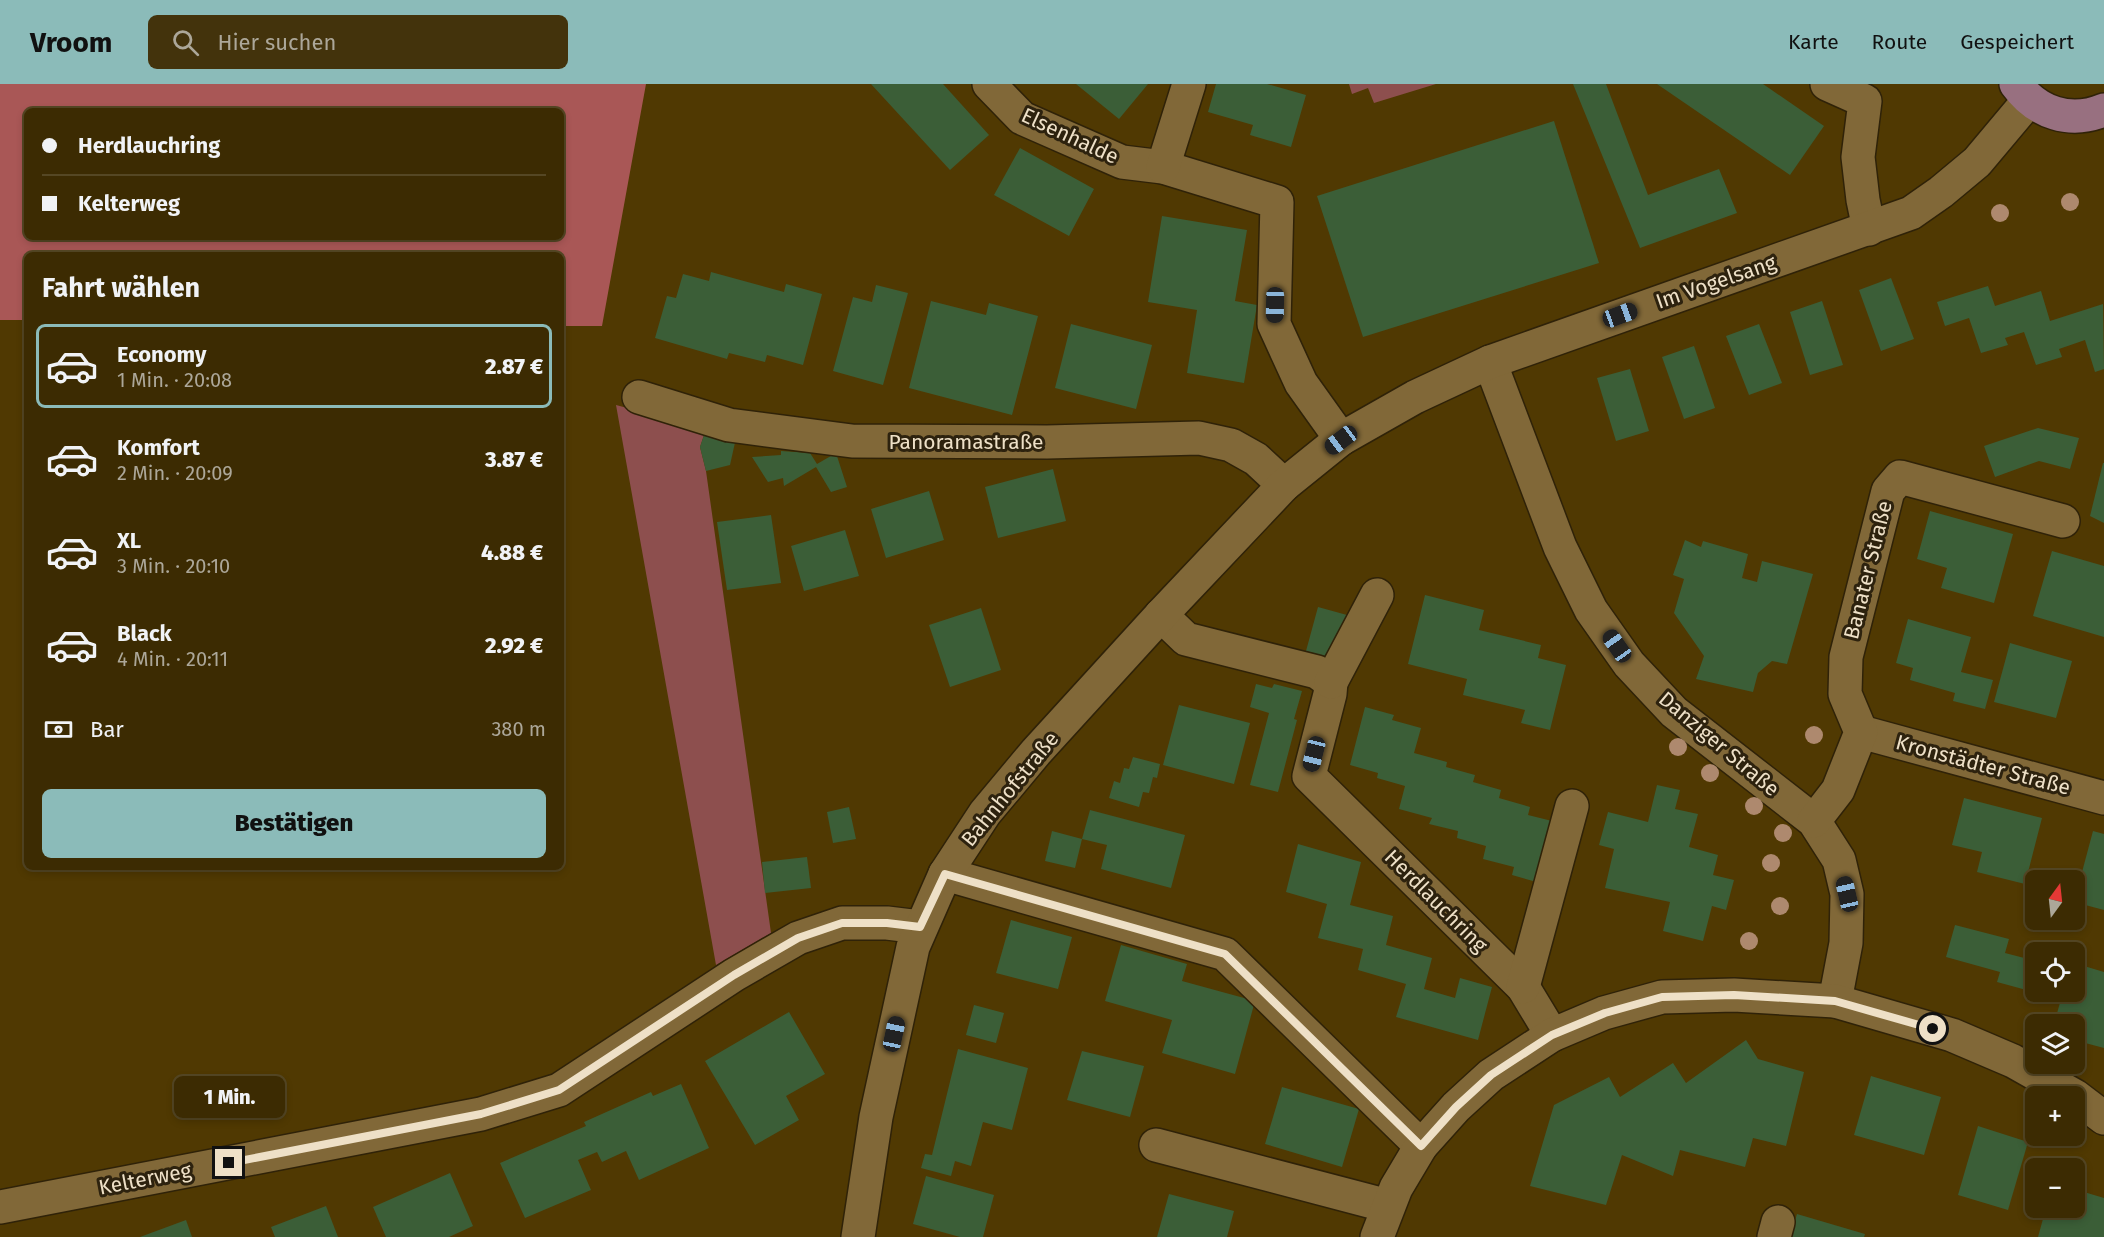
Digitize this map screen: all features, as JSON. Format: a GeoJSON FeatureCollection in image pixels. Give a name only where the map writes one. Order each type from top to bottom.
{"type":"FeatureCollection","features":[{"type":"Feature","properties":{"kind":"main road"},"geometry":{"type":"LineString","coordinates":[[2022,92],[2048,112],[2069,117],[2091,115],[2104,110]]}},
{"type":"Feature","properties":{"kind":"street","name":"Elsenhalde"},"geometry":{"type":"LineString","coordinates":[[989,84],[1022,118],[1122,162],[1163,167],[1277,202],[1274,324],[1301,383],[1341,440]]}},
{"type":"Feature","properties":{"kind":"street"},"geometry":{"type":"LineString","coordinates":[[1163,167],[1189,84]]}},
{"type":"Feature","properties":{"kind":"street"},"geometry":{"type":"LineString","coordinates":[[1827,84],[1865,101],[1858,157],[1869,229]]}},
{"type":"Feature","properties":{"kind":"street","name":"Im Vogelsang"},"geometry":{"type":"LineString","coordinates":[[1341,440],[1415,397],[1490,362],[1911,213],[1977,162],[2022,92]]}},
{"type":"Feature","properties":{"kind":"street","name":"Danziger Straße"},"geometry":{"type":"LineString","coordinates":[[1490,362],[1560,547],[1592,610],[1629,664],[1674,712],[1814,821],[1839,860],[1847,894],[1846,943],[1835,1001]]}},
{"type":"Feature","properties":{"kind":"street","name":"Panoramastraße"},"geometry":{"type":"LineString","coordinates":[[639,397],[729,425],[852,441],[1047,442],[1199,438],[1231,445],[1256,459],[1284,485]]}},
{"type":"Feature","properties":{"kind":"street","name":"Bahnhofstraße"},"geometry":{"type":"LineString","coordinates":[[858,1237],[876,1117],[913,947],[945,874],[985,813],[1161,615],[1284,485],[1341,440]]}},
{"type":"Feature","properties":{"kind":"street","name":"Banater Straße"},"geometry":{"type":"LineString","coordinates":[[1861,732],[1845,694],[1846,657],[1888,491],[1900,477],[2063,521]]}},
{"type":"Feature","properties":{"kind":"street"},"geometry":{"type":"LineString","coordinates":[[1161,615],[1186,639],[1317,672],[1331,682],[1377,595]]}},
{"type":"Feature","properties":{"kind":"street","name":"Herdlauchring"},"geometry":{"type":"LineString","coordinates":[[1331,682],[1309,776],[1523,987],[1552,1035]]}},
{"type":"Feature","properties":{"kind":"street"},"geometry":{"type":"LineString","coordinates":[[1814,821],[1838,790],[1861,732]]}},
{"type":"Feature","properties":{"kind":"street","name":"Kronstädter Straße"},"geometry":{"type":"LineString","coordinates":[[1861,732],[2104,798]]}},
{"type":"Feature","properties":{"kind":"street"},"geometry":{"type":"LineString","coordinates":[[1523,987],[1572,806]]}},
{"type":"Feature","properties":{"kind":"street"},"geometry":{"type":"LineString","coordinates":[[945,874],[1225,954],[1421,1146]]}},
{"type":"Feature","properties":{"kind":"street","name":"Kelterweg"},"geometry":{"type":"LineString","coordinates":[[0,1207],[481,1114],[559,1090],[734,975],[798,938],[842,923],[887,923],[920,927]]}},
{"type":"Feature","properties":{"kind":"street"},"geometry":{"type":"LineString","coordinates":[[1377,1237],[1396,1188],[1421,1146],[1456,1107],[1491,1075],[1552,1035],[1605,1013],[1662,997],[1734,995],[1835,1001],[1952,1035],[2013,1061],[2075,1096],[2104,1118]]}},
{"type":"Feature","properties":{"kind":"street"},"geometry":{"type":"LineString","coordinates":[[1156,1145],[1388,1206]]}},
{"type":"Feature","properties":{"kind":"shaded area"},"geometry":{"type":"Polygon","coordinates":[[[0,84],[646,84],[602,326],[564,326],[564,252],[24,252],[24,320],[0,320],[0,84]]]}},
{"type":"Feature","properties":{"kind":"shaded area"},"geometry":{"type":"Polygon","coordinates":[[[1349,84],[1436,84],[1374,103],[1368,88],[1352,94],[1349,84]]]}},
{"type":"Feature","properties":{"kind":"shaded area"},"geometry":{"type":"Polygon","coordinates":[[[616,405],[706,429],[700,447],[706,471],[771,933],[716,965],[616,405]]]}},
{"type":"Feature","properties":{"kind":"building"},"geometry":{"type":"Polygon","coordinates":[[[871,84],[943,84],[989,135],[950,170],[871,84]]]}},
{"type":"Feature","properties":{"kind":"building"},"geometry":{"type":"Polygon","coordinates":[[[1076,84],[1148,84],[1119,119],[1076,84]]]}},
{"type":"Feature","properties":{"kind":"building"},"geometry":{"type":"Polygon","coordinates":[[[1216,84],[1267,84],[1306,95],[1291,147],[1250,135],[1253,125],[1208,112],[1216,84]]]}},
{"type":"Feature","properties":{"kind":"building"},"geometry":{"type":"Polygon","coordinates":[[[1573,84],[1606,84],[1648,195],[1719,169],[1737,213],[1640,248],[1573,84]]]}},
{"type":"Feature","properties":{"kind":"building"},"geometry":{"type":"Polygon","coordinates":[[[1657,84],[1763,84],[1824,126],[1790,175],[1657,84]]]}},
{"type":"Feature","properties":{"kind":"building"},"geometry":{"type":"Polygon","coordinates":[[[1554,121],[1599,263],[1363,337],[1317,196],[1554,121]]]}},
{"type":"Feature","properties":{"kind":"building"},"geometry":{"type":"Polygon","coordinates":[[[1020,148],[1094,189],[1069,236],[994,195],[1020,148]]]}},
{"type":"Feature","properties":{"kind":"building"},"geometry":{"type":"Polygon","coordinates":[[[1162,216],[1247,230],[1235,301],[1257,305],[1244,383],[1187,373],[1197,310],[1148,302],[1162,216]]]}},
{"type":"Feature","properties":{"kind":"building"},"geometry":{"type":"Polygon","coordinates":[[[711,272],[784,292],[786,284],[822,294],[803,365],[767,355],[765,362],[729,353],[727,359],[655,338],[667,296],[676,298],[683,274],[709,281],[711,272]]]}},
{"type":"Feature","properties":{"kind":"building"},"geometry":{"type":"Polygon","coordinates":[[[1891,278],[1914,339],[1881,351],[1859,290],[1891,278]]]}},
{"type":"Feature","properties":{"kind":"building"},"geometry":{"type":"Polygon","coordinates":[[[876,285],[908,293],[883,385],[833,371],[853,297],[872,302],[876,285]]]}},
{"type":"Feature","properties":{"kind":"building"},"geometry":{"type":"Polygon","coordinates":[[[1988,286],[1995,306],[2041,291],[2050,321],[2103,304],[2104,369],[2095,372],[2085,340],[2059,349],[2062,357],[2036,365],[2024,332],[2005,338],[2008,345],[1981,353],[1969,318],[1945,326],[1937,302],[1988,286]]]}},
{"type":"Feature","properties":{"kind":"building"},"geometry":{"type":"Polygon","coordinates":[[[931,301],[986,315],[989,303],[1038,316],[1012,415],[909,388],[931,301]]]}},
{"type":"Feature","properties":{"kind":"building"},"geometry":{"type":"Polygon","coordinates":[[[1822,301],[1843,365],[1810,375],[1790,312],[1822,301]]]}},
{"type":"Feature","properties":{"kind":"building"},"geometry":{"type":"Polygon","coordinates":[[[1071,324],[1152,345],[1136,409],[1055,388],[1071,324]]]}},
{"type":"Feature","properties":{"kind":"building"},"geometry":{"type":"Polygon","coordinates":[[[1759,324],[1782,383],[1749,395],[1726,336],[1759,324]]]}},
{"type":"Feature","properties":{"kind":"building"},"geometry":{"type":"Polygon","coordinates":[[[1694,346],[1715,408],[1684,419],[1662,357],[1694,346]]]}},
{"type":"Feature","properties":{"kind":"building"},"geometry":{"type":"Polygon","coordinates":[[[1630,369],[1649,431],[1616,441],[1597,378],[1630,369]]]}},
{"type":"Feature","properties":{"kind":"building"},"geometry":{"type":"Polygon","coordinates":[[[2038,428],[2079,438],[2070,469],[2039,461],[1995,477],[1984,446],[2038,428]]]}},
{"type":"Feature","properties":{"kind":"building"},"geometry":{"type":"Polygon","coordinates":[[[706,429],[736,438],[730,465],[706,471],[700,447],[706,429]]]}},
{"type":"Feature","properties":{"kind":"building"},"geometry":{"type":"Polygon","coordinates":[[[781,451],[810,453],[817,464],[836,453],[847,487],[831,492],[816,467],[784,486],[783,478],[768,482],[752,457],[781,455],[781,451]]]}},
{"type":"Feature","properties":{"kind":"building"},"geometry":{"type":"Polygon","coordinates":[[[2104,463],[2104,523],[2090,516],[2104,463]]]}},
{"type":"Feature","properties":{"kind":"building"},"geometry":{"type":"Polygon","coordinates":[[[1053,469],[1066,521],[998,538],[985,487],[1053,469]]]}},
{"type":"Feature","properties":{"kind":"building"},"geometry":{"type":"Polygon","coordinates":[[[929,491],[944,540],[886,558],[871,509],[929,491]]]}},
{"type":"Feature","properties":{"kind":"building"},"geometry":{"type":"Polygon","coordinates":[[[1930,511],[2013,534],[1994,603],[1941,588],[1947,568],[1917,559],[1930,511]]]}},
{"type":"Feature","properties":{"kind":"building"},"geometry":{"type":"Polygon","coordinates":[[[771,515],[781,583],[727,590],[717,522],[771,515]]]}},
{"type":"Feature","properties":{"kind":"building"},"geometry":{"type":"Polygon","coordinates":[[[845,530],[859,576],[804,591],[791,546],[845,530]]]}},
{"type":"Feature","properties":{"kind":"building"},"geometry":{"type":"Polygon","coordinates":[[[1685,540],[1701,547],[1703,541],[1748,554],[1742,578],[1757,582],[1762,561],[1813,574],[1787,664],[1772,661],[1758,673],[1753,692],[1696,679],[1704,656],[1674,613],[1684,579],[1673,575],[1685,540]]]}},
{"type":"Feature","properties":{"kind":"building"},"geometry":{"type":"Polygon","coordinates":[[[2052,551],[2104,566],[2104,637],[2033,616],[2052,551]]]}},
{"type":"Feature","properties":{"kind":"building"},"geometry":{"type":"Polygon","coordinates":[[[1425,595],[1484,610],[1479,630],[1541,645],[1538,658],[1566,665],[1550,730],[1521,723],[1525,710],[1463,695],[1467,679],[1408,664],[1425,595]]]}},
{"type":"Feature","properties":{"kind":"building"},"geometry":{"type":"Polygon","coordinates":[[[1318,607],[1347,615],[1335,659],[1306,651],[1318,607]]]}},
{"type":"Feature","properties":{"kind":"building"},"geometry":{"type":"Polygon","coordinates":[[[981,608],[1001,670],[950,687],[929,625],[981,608]]]}},
{"type":"Feature","properties":{"kind":"building"},"geometry":{"type":"Polygon","coordinates":[[[1908,619],[1971,637],[1961,672],[1993,680],[1985,709],[1953,701],[1955,693],[1910,680],[1913,668],[1896,663],[1908,619]]]}},
{"type":"Feature","properties":{"kind":"building"},"geometry":{"type":"Polygon","coordinates":[[[2010,643],[2072,661],[2056,718],[1994,702],[2010,643]]]}},
{"type":"Feature","properties":{"kind":"building"},"geometry":{"type":"Polygon","coordinates":[[[1256,684],[1272,688],[1274,684],[1302,691],[1294,719],[1297,720],[1278,792],[1250,785],[1269,713],[1250,707],[1256,684]]]}},
{"type":"Feature","properties":{"kind":"building"},"geometry":{"type":"Polygon","coordinates":[[[1179,705],[1250,723],[1234,784],[1163,765],[1179,705]]]}},
{"type":"Feature","properties":{"kind":"building"},"geometry":{"type":"Polygon","coordinates":[[[1365,707],[1394,715],[1392,720],[1421,728],[1414,753],[1447,762],[1446,767],[1475,775],[1473,782],[1501,790],[1499,798],[1530,807],[1528,815],[1556,822],[1540,883],[1512,875],[1514,867],[1483,859],[1486,846],[1457,838],[1458,831],[1429,824],[1432,818],[1399,809],[1405,786],[1377,778],[1378,773],[1350,765],[1365,707]]]}},
{"type":"Feature","properties":{"kind":"building"},"geometry":{"type":"Polygon","coordinates":[[[1133,757],[1160,764],[1157,778],[1153,777],[1149,793],[1143,792],[1139,807],[1109,798],[1114,781],[1120,783],[1124,768],[1129,769],[1133,757]]]}},
{"type":"Feature","properties":{"kind":"building"},"geometry":{"type":"Polygon","coordinates":[[[1657,785],[1680,790],[1675,809],[1698,814],[1689,847],[1718,855],[1713,875],[1734,880],[1726,910],[1712,906],[1703,941],[1663,931],[1670,902],[1605,888],[1614,849],[1599,845],[1608,812],[1648,822],[1657,785]]]}},
{"type":"Feature","properties":{"kind":"building"},"geometry":{"type":"Polygon","coordinates":[[[1964,798],[2042,818],[2029,870],[2025,870],[2025,884],[1977,872],[1982,852],[1952,845],[1964,798]]]}},
{"type":"Feature","properties":{"kind":"building"},"geometry":{"type":"Polygon","coordinates":[[[849,807],[856,839],[833,843],[827,812],[849,807]]]}},
{"type":"Feature","properties":{"kind":"building"},"geometry":{"type":"Polygon","coordinates":[[[1090,810],[1185,835],[1171,888],[1101,869],[1107,845],[1082,839],[1090,810]]]}},
{"type":"Feature","properties":{"kind":"building"},"geometry":{"type":"Polygon","coordinates":[[[1052,831],[1082,839],[1075,868],[1045,861],[1052,831]]]}},
{"type":"Feature","properties":{"kind":"building"},"geometry":{"type":"Polygon","coordinates":[[[2093,831],[2104,834],[2104,910],[2085,905],[2085,870],[2083,870],[2093,831]]]}},
{"type":"Feature","properties":{"kind":"building"},"geometry":{"type":"Polygon","coordinates":[[[1298,844],[1361,862],[1350,905],[1393,916],[1386,945],[1432,958],[1424,989],[1455,998],[1460,978],[1492,987],[1478,1040],[1396,1017],[1406,984],[1358,970],[1363,949],[1318,938],[1327,904],[1286,892],[1298,844]]]}},
{"type":"Feature","properties":{"kind":"building"},"geometry":{"type":"Polygon","coordinates":[[[807,857],[811,888],[765,893],[762,862],[807,857]]]}},
{"type":"Feature","properties":{"kind":"building"},"geometry":{"type":"Polygon","coordinates":[[[1011,920],[1072,937],[1058,989],[996,973],[1011,920]]]}},
{"type":"Feature","properties":{"kind":"building"},"geometry":{"type":"Polygon","coordinates":[[[1955,925],[2009,939],[2005,953],[2025,958],[2025,990],[1997,982],[2000,972],[1946,957],[1955,925]]]}},
{"type":"Feature","properties":{"kind":"building"},"geometry":{"type":"Polygon","coordinates":[[[1121,945],[1187,964],[1182,981],[1255,1001],[1235,1074],[1162,1053],[1172,1020],[1105,1001],[1121,945]]]}},
{"type":"Feature","properties":{"kind":"building"},"geometry":{"type":"Polygon","coordinates":[[[2085,966],[2104,972],[2104,1048],[2085,1043],[2085,1014],[2057,1014],[2060,1002],[2085,1002],[2085,966]]]}},
{"type":"Feature","properties":{"kind":"building"},"geometry":{"type":"Polygon","coordinates":[[[974,1005],[1004,1013],[996,1043],[966,1035],[974,1005]]]}},
{"type":"Feature","properties":{"kind":"building"},"geometry":{"type":"Polygon","coordinates":[[[789,1012],[825,1074],[786,1096],[799,1120],[755,1145],[705,1061],[789,1012]]]}},
{"type":"Feature","properties":{"kind":"building"},"geometry":{"type":"Polygon","coordinates":[[[1746,1040],[1758,1059],[1804,1072],[1786,1146],[1753,1138],[1745,1167],[1680,1150],[1673,1176],[1622,1155],[1606,1205],[1530,1186],[1554,1105],[1609,1077],[1620,1097],[1673,1063],[1686,1083],[1746,1040]]]}},
{"type":"Feature","properties":{"kind":"building"},"geometry":{"type":"Polygon","coordinates":[[[958,1049],[1028,1068],[1012,1130],[983,1122],[971,1166],[955,1161],[951,1176],[921,1168],[925,1154],[932,1155],[958,1049]]]}},
{"type":"Feature","properties":{"kind":"building"},"geometry":{"type":"Polygon","coordinates":[[[1082,1051],[1144,1066],[1130,1117],[1067,1100],[1082,1051]]]}},
{"type":"Feature","properties":{"kind":"building"},"geometry":{"type":"Polygon","coordinates":[[[1871,1076],[1941,1097],[1924,1155],[1854,1135],[1871,1076]]]}},
{"type":"Feature","properties":{"kind":"building"},"geometry":{"type":"Polygon","coordinates":[[[681,1084],[709,1148],[639,1180],[626,1151],[602,1162],[597,1152],[578,1160],[591,1190],[525,1218],[500,1163],[586,1126],[584,1122],[651,1092],[653,1096],[681,1084]]]}},
{"type":"Feature","properties":{"kind":"building"},"geometry":{"type":"Polygon","coordinates":[[[1282,1087],[1359,1109],[1342,1167],[1265,1144],[1282,1087]]]}},
{"type":"Feature","properties":{"kind":"building"},"geometry":{"type":"Polygon","coordinates":[[[1978,1126],[2025,1141],[2027,1146],[2008,1210],[1958,1195],[1978,1126]]]}},
{"type":"Feature","properties":{"kind":"building"},"geometry":{"type":"Polygon","coordinates":[[[450,1173],[473,1226],[449,1237],[386,1237],[373,1207],[450,1173]]]}},
{"type":"Feature","properties":{"kind":"building"},"geometry":{"type":"Polygon","coordinates":[[[926,1176],[994,1195],[983,1237],[960,1237],[913,1224],[926,1176]]]}},
{"type":"Feature","properties":{"kind":"building"},"geometry":{"type":"Polygon","coordinates":[[[2085,1192],[2104,1198],[2104,1237],[2038,1237],[2043,1218],[2085,1218],[2085,1192]]]}},
{"type":"Feature","properties":{"kind":"building"},"geometry":{"type":"Polygon","coordinates":[[[1169,1194],[1234,1211],[1227,1237],[1157,1237],[1169,1194]]]}},
{"type":"Feature","properties":{"kind":"building"},"geometry":{"type":"Polygon","coordinates":[[[326,1206],[338,1237],[275,1237],[271,1227],[326,1206]]]}},
{"type":"Feature","properties":{"kind":"building"},"geometry":{"type":"Polygon","coordinates":[[[1797,1214],[1865,1234],[1864,1237],[1790,1237],[1797,1214]]]}},
{"type":"Feature","properties":{"kind":"building"},"geometry":{"type":"Polygon","coordinates":[[[186,1220],[192,1237],[140,1237],[186,1220]]]}},
{"type":"Feature","properties":{"kind":"route"},"geometry":{"type":"LineString","coordinates":[[229,1163],[481,1114],[559,1090],[734,975],[798,938],[842,923],[887,923],[920,927],[945,874],[1225,954],[1421,1146],[1456,1107],[1491,1075],[1552,1035],[1605,1013],[1662,997],[1734,995],[1835,1001],[1933,1029]]}}]}
